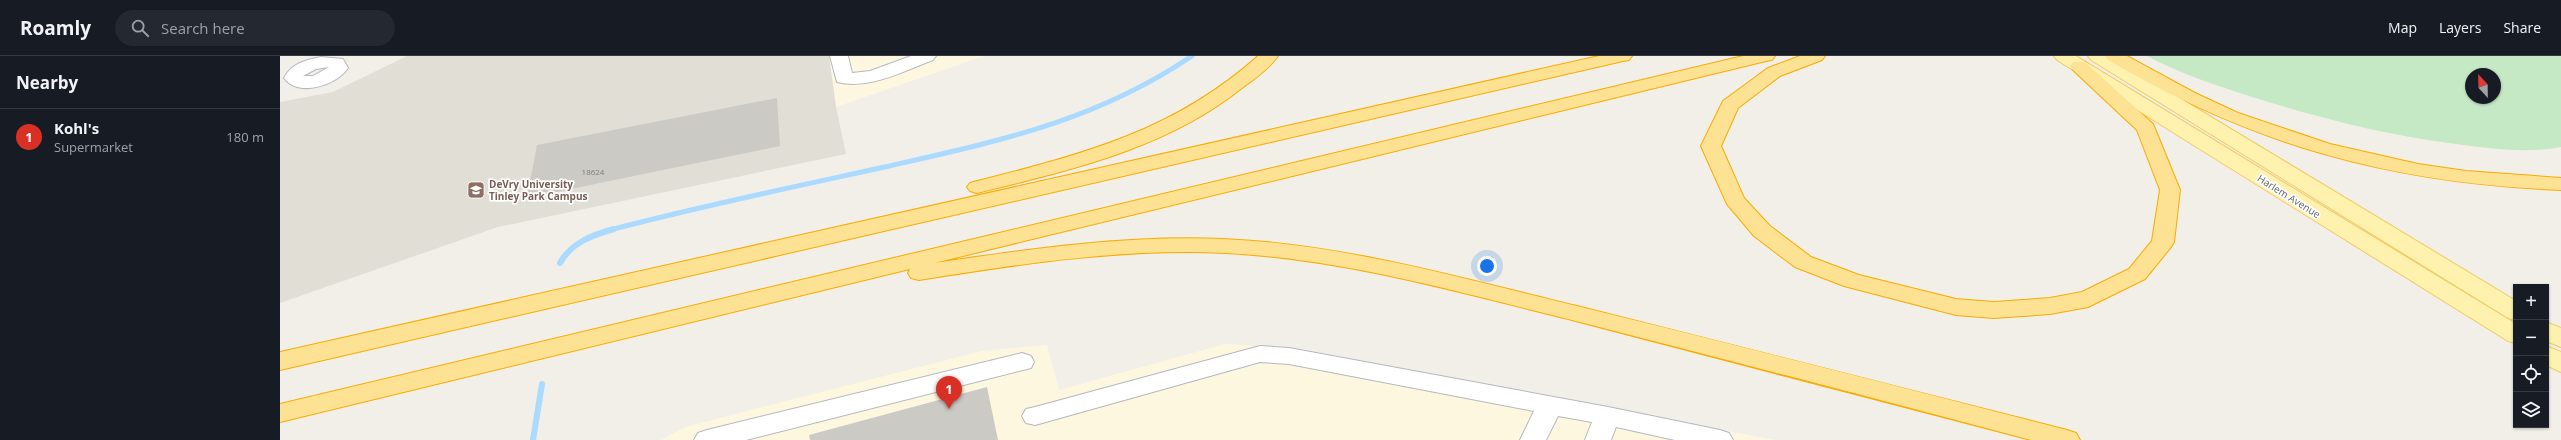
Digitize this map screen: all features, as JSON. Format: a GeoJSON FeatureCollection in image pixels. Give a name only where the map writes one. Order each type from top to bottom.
{"type":"FeatureCollection","features":[{"type":"Feature","properties":{"kind":"highway"},"geometry":{"type":"LineString","coordinates":[[280,361],[1073,163],[1155,133],[1187,117],[1221,96],[1269,56]]}},
{"type":"Feature","properties":{"kind":"highway"},"geometry":{"type":"LineString","coordinates":[[359,342],[1623,56]]}},
{"type":"Feature","properties":{"kind":"highway"},"geometry":{"type":"LineString","coordinates":[[280,413],[1766,56]]}},
{"type":"Feature","properties":{"kind":"highway"},"geometry":{"type":"LineString","coordinates":[[1816,56],[1774,72],[1730,105],[1711,146],[1734,200],[1762,231],[1803,262],[1852,281],[1896,294],[1956,307],[1994,310],[2050,306],[2088,299],[2137,274],[2163,242],[2170,190],[2146,128],[2071,61]]}},
{"type":"Feature","properties":{"kind":"highway"},"geometry":{"type":"LineString","coordinates":[[2114,56],[2188,97],[2215,109],[2276,133],[2328,149],[2375,161],[2464,177],[2497,181],[2561,184]]}},
{"type":"Feature","properties":{"kind":"highway"},"geometry":{"type":"LineString","coordinates":[[766,296],[1075,250],[1170,245],[1274,250],[1319,256],[1522,300],[1764,360],[2067,440]]}},
{"type":"Feature","properties":{"kind":"main road","name":"Harlem Avenue"},"geometry":{"type":"LineString","coordinates":[[2097,56],[2513,310]]}},
{"type":"Feature","properties":{"kind":"main road","name":"Harlem Avenue"},"geometry":{"type":"LineString","coordinates":[[2071,61],[2513,333]]}},
{"type":"Feature","properties":{"kind":"main road"},"geometry":{"type":"LineString","coordinates":[[2549,332],[2561,339]]}},
{"type":"Feature","properties":{"kind":"main road"},"geometry":{"type":"LineString","coordinates":[[2549,356],[2561,363]]}},
{"type":"Feature","properties":{"kind":"lane"},"geometry":{"type":"LineString","coordinates":[[845,58],[843,78],[849,79],[866,77],[927,56]]}},
{"type":"Feature","properties":{"kind":"lane"},"geometry":{"type":"LineString","coordinates":[[280,67],[293,79],[318,63],[336,59]]}},
{"type":"Feature","properties":{"kind":"lane"},"geometry":{"type":"LineString","coordinates":[[1035,416],[1230,361],[1260,354],[1289,356],[1608,416],[1720,440]]}},
{"type":"Feature","properties":{"kind":"lane"},"geometry":{"type":"LineString","coordinates":[[707,440],[1022,362]]}},
{"type":"Feature","properties":{"kind":"lane"},"geometry":{"type":"LineString","coordinates":[[1533,440],[1550,405]]}},
{"type":"Feature","properties":{"kind":"lane"},"geometry":{"type":"LineString","coordinates":[[1598,440],[1608,416]]}},
{"type":"Feature","properties":{"kind":"shaded area","name":"DeVry University Tinley Park Campus"},"geometry":{"type":"Polygon","coordinates":[[[407,56],[829,56],[836,107],[846,154],[498,227],[280,303],[280,102],[333,92],[407,56]]]}},
{"type":"Feature","properties":{"kind":"shaded area"},"geometry":{"type":"Polygon","coordinates":[[[829,56],[984,56],[836,107],[829,56]]]}},
{"type":"Feature","properties":{"kind":"shaded area"},"geometry":{"type":"Polygon","coordinates":[[[1225,344],[1301,349],[1775,440],[661,440],[685,427],[982,351],[1047,345],[1059,390],[1225,344]]]}},
{"type":"Feature","properties":{"kind":"green space"},"geometry":{"type":"Polygon","coordinates":[[[2147,56],[2561,56],[2561,147],[2533,150],[2491,148],[2424,139],[2374,130],[2325,118],[2252,97],[2198,79],[2147,56]]]}},
{"type":"Feature","properties":{"kind":"building","name":"DeVry University Tinley Park Campus"},"geometry":{"type":"Polygon","coordinates":[[[777,98],[780,146],[527,198],[537,145],[777,98]]]}},
{"type":"Feature","properties":{"kind":"building"},"geometry":{"type":"Polygon","coordinates":[[[987,387],[998,440],[810,440],[809,435],[987,387]]]}},
{"type":"Feature","properties":{"kind":"waterway"},"geometry":{"type":"LineString","coordinates":[[610,230],[1006,138],[1082,113],[1119,98],[1155,79],[1192,56]]}},
{"type":"Feature","properties":{"kind":"waterway"},"geometry":{"type":"LineString","coordinates":[[560,263],[576,245],[590,237],[614,229]]}},
{"type":"Feature","properties":{"kind":"waterway"},"geometry":{"type":"LineString","coordinates":[[533,440],[542,384]]}},
{"type":"Feature","properties":{"kind":"place","name":"DeVry University Tinley Park Campus"},"geometry":{"type":"Point","coordinates":[476,190]}},
{"type":"Feature","properties":{"kind":"place","name":"Kohl's"},"geometry":{"type":"Point","coordinates":[949,409]}}]}
